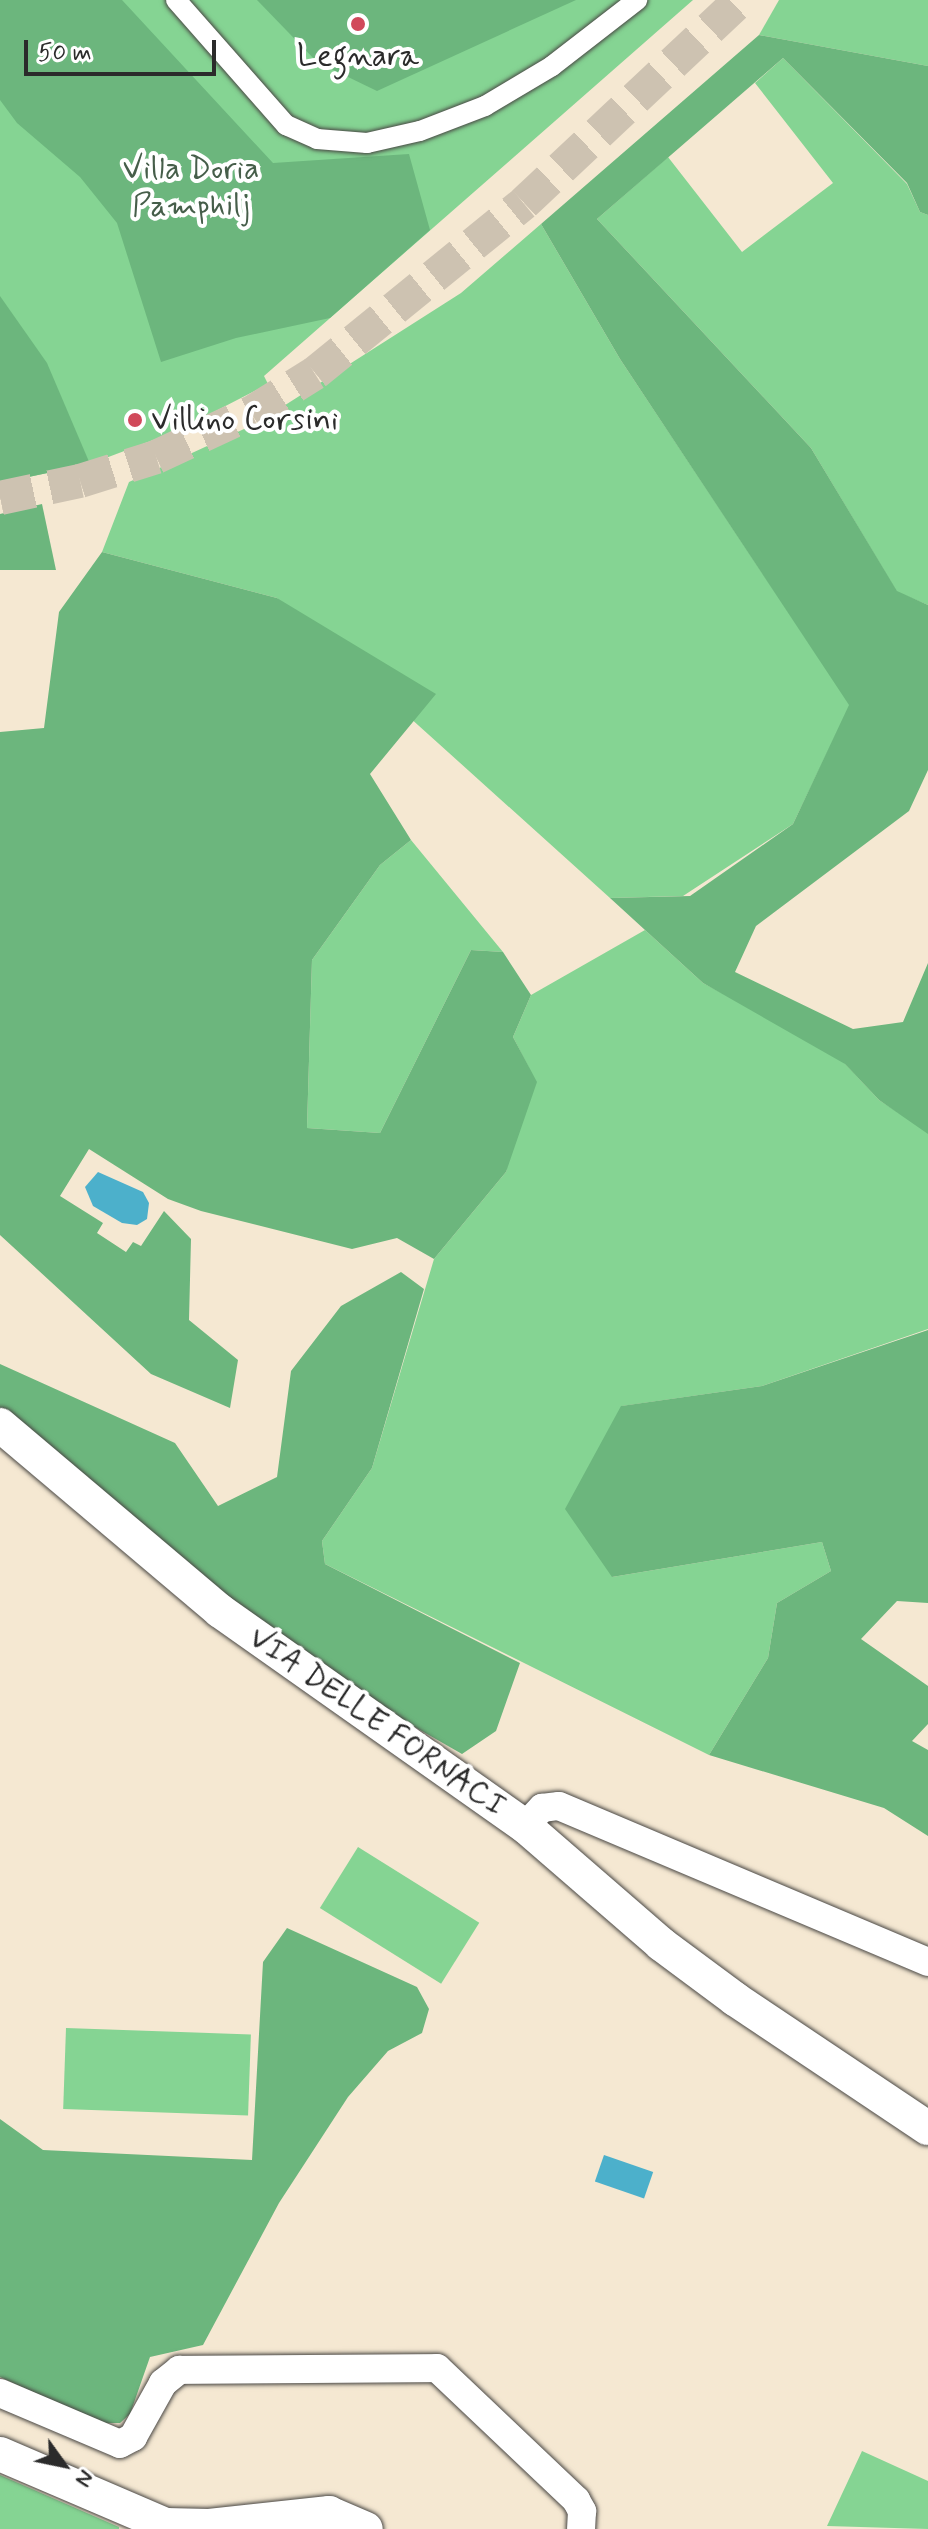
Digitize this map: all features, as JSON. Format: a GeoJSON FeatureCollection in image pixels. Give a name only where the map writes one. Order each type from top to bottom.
{"type":"FeatureCollection","features":[{"type":"Feature","properties":{"kind":"street"},"geometry":{"type":"LineString","coordinates":[[176,0],[286,125],[317,139],[367,143],[420,131],[485,106],[552,66],[637,0]]}},
{"type":"Feature","properties":{"kind":"street","name":"VIA DELLE FORNACI"},"geometry":{"type":"LineString","coordinates":[[0,1425],[220,1611],[525,1826],[542,1808],[559,1806],[928,1962]]}},
{"type":"Feature","properties":{"kind":"street"},"geometry":{"type":"LineString","coordinates":[[525,1826],[698,1972],[928,2128]]}},
{"type":"Feature","properties":{"kind":"street"},"geometry":{"type":"LineString","coordinates":[[0,2393],[120,2444],[133,2437],[163,2383],[179,2370],[437,2368],[576,2500],[582,2511],[581,2529]]}},
{"type":"Feature","properties":{"kind":"street"},"geometry":{"type":"LineString","coordinates":[[0,2454],[142,2523],[209,2526],[285,2523],[342,2516],[366,2529]]}},
{"type":"Feature","properties":{"kind":"green space","name":"Villa Doria Pamphilj"},"geometry":{"type":"Polygon","coordinates":[[[0,0],[693,0],[264,376],[268,384],[177,431],[90,464],[0,483],[0,0]]]}},
{"type":"Feature","properties":{"kind":"green space"},"geometry":{"type":"Polygon","coordinates":[[[0,0],[122,0],[273,163],[409,154],[430,230],[330,318],[236,338],[161,362],[117,223],[80,177],[17,123],[0,100],[0,0]]]}},
{"type":"Feature","properties":{"kind":"green space"},"geometry":{"type":"Polygon","coordinates":[[[257,0],[576,0],[377,91],[317,62],[257,0]]]}},
{"type":"Feature","properties":{"kind":"green space"},"geometry":{"type":"Polygon","coordinates":[[[779,0],[928,0],[928,66],[759,35],[779,0]]]}},
{"type":"Feature","properties":{"kind":"green space"},"geometry":{"type":"Polygon","coordinates":[[[759,35],[928,66],[928,215],[920,212],[907,183],[783,58],[597,219],[811,448],[897,591],[928,605],[928,770],[909,811],[756,926],[735,972],[853,1029],[903,1022],[928,963],[928,1134],[879,1100],[845,1064],[703,983],[610,898],[690,896],[793,824],[849,705],[620,359],[541,224],[759,35]]]}},
{"type":"Feature","properties":{"kind":"green space"},"geometry":{"type":"Polygon","coordinates":[[[783,58],[907,184],[920,212],[928,215],[928,605],[897,592],[811,448],[597,219],[668,157],[742,252],[833,183],[755,83],[783,58]]]}},
{"type":"Feature","properties":{"kind":"green space"},"geometry":{"type":"Polygon","coordinates":[[[541,224],[620,359],[850,705],[793,824],[683,896],[610,898],[277,598],[102,552],[129,482],[257,423],[461,293],[541,224]]]}},
{"type":"Feature","properties":{"kind":"green space"},"geometry":{"type":"Polygon","coordinates":[[[0,296],[47,363],[90,464],[0,483],[0,296]]]}},
{"type":"Feature","properties":{"kind":"green space"},"geometry":{"type":"Polygon","coordinates":[[[42,504],[56,570],[0,570],[0,514],[42,504]]]}},
{"type":"Feature","properties":{"kind":"green space"},"geometry":{"type":"Polygon","coordinates":[[[102,552],[277,598],[436,694],[370,774],[411,840],[380,865],[312,960],[307,1128],[380,1133],[471,950],[503,952],[531,995],[513,1037],[537,1082],[506,1172],[434,1259],[397,1238],[352,1249],[201,1211],[168,1199],[89,1149],[60,1196],[103,1223],[97,1233],[126,1252],[133,1242],[141,1246],[164,1211],[191,1239],[189,1320],[238,1360],[230,1408],[151,1374],[0,1235],[0,732],[44,728],[59,612],[102,552]]]}},
{"type":"Feature","properties":{"kind":"green space"},"geometry":{"type":"Polygon","coordinates":[[[411,840],[503,952],[471,950],[380,1133],[307,1128],[312,960],[380,865],[411,840]]]}},
{"type":"Feature","properties":{"kind":"green space"},"geometry":{"type":"Polygon","coordinates":[[[645,930],[703,983],[836,1054],[879,1100],[928,1132],[928,1329],[762,1386],[622,1406],[612,1577],[822,1542],[831,1571],[777,1603],[768,1658],[709,1755],[325,1564],[322,1541],[372,1468],[434,1259],[506,1172],[529,1068],[513,1037],[531,995],[645,930]]]}},
{"type":"Feature","properties":{"kind":"green space"},"geometry":{"type":"Polygon","coordinates":[[[401,1272],[424,1289],[372,1468],[322,1541],[325,1564],[520,1663],[496,1731],[462,1754],[303,1663],[0,1413],[0,1364],[175,1443],[218,1506],[277,1477],[291,1371],[341,1306],[401,1272]]]}},
{"type":"Feature","properties":{"kind":"green space"},"geometry":{"type":"Polygon","coordinates":[[[928,1330],[928,1603],[897,1601],[861,1639],[928,1686],[928,1724],[912,1741],[928,1750],[928,1836],[884,1808],[709,1755],[768,1658],[777,1603],[831,1571],[822,1542],[612,1577],[565,1509],[621,1406],[762,1386],[928,1330]]]}},
{"type":"Feature","properties":{"kind":"green space"},"geometry":{"type":"Polygon","coordinates":[[[358,1847],[479,1923],[441,1984],[320,1908],[358,1847]]]}},
{"type":"Feature","properties":{"kind":"green space"},"geometry":{"type":"Polygon","coordinates":[[[287,1928],[417,1987],[429,2009],[422,2033],[388,2051],[348,2097],[279,2203],[203,2345],[150,2357],[130,2414],[120,2423],[100,2423],[0,2377],[0,2119],[43,2150],[252,2160],[263,1962],[287,1928]]]}},
{"type":"Feature","properties":{"kind":"green space"},"geometry":{"type":"Polygon","coordinates":[[[66,2028],[251,2034],[248,2115],[63,2109],[66,2028]]]}},
{"type":"Feature","properties":{"kind":"green space"},"geometry":{"type":"Polygon","coordinates":[[[862,2451],[928,2481],[928,2529],[827,2526],[862,2451]]]}},
{"type":"Feature","properties":{"kind":"green space"},"geometry":{"type":"Polygon","coordinates":[[[0,2475],[119,2527],[119,2529],[0,2529],[0,2475]]]}},
{"type":"Feature","properties":{"kind":"water"},"geometry":{"type":"Polygon","coordinates":[[[98,1172],[143,1192],[149,1203],[147,1219],[137,1225],[122,1223],[93,1206],[85,1187],[98,1172]]]}},
{"type":"Feature","properties":{"kind":"water"},"geometry":{"type":"Polygon","coordinates":[[[604,2155],[653,2172],[644,2198],[595,2181],[604,2155]]]}},
{"type":"Feature","properties":{"kind":"tunnel"},"geometry":{"type":"LineString","coordinates":[[0,498],[80,481],[156,457],[251,413],[315,373],[524,203],[740,0]]}},
{"type":"Feature","properties":{"kind":"place","name":"Legnara"},"geometry":{"type":"Point","coordinates":[358,24]}},
{"type":"Feature","properties":{"kind":"place","name":"Villino Corsini"},"geometry":{"type":"Point","coordinates":[135,420]}}]}
